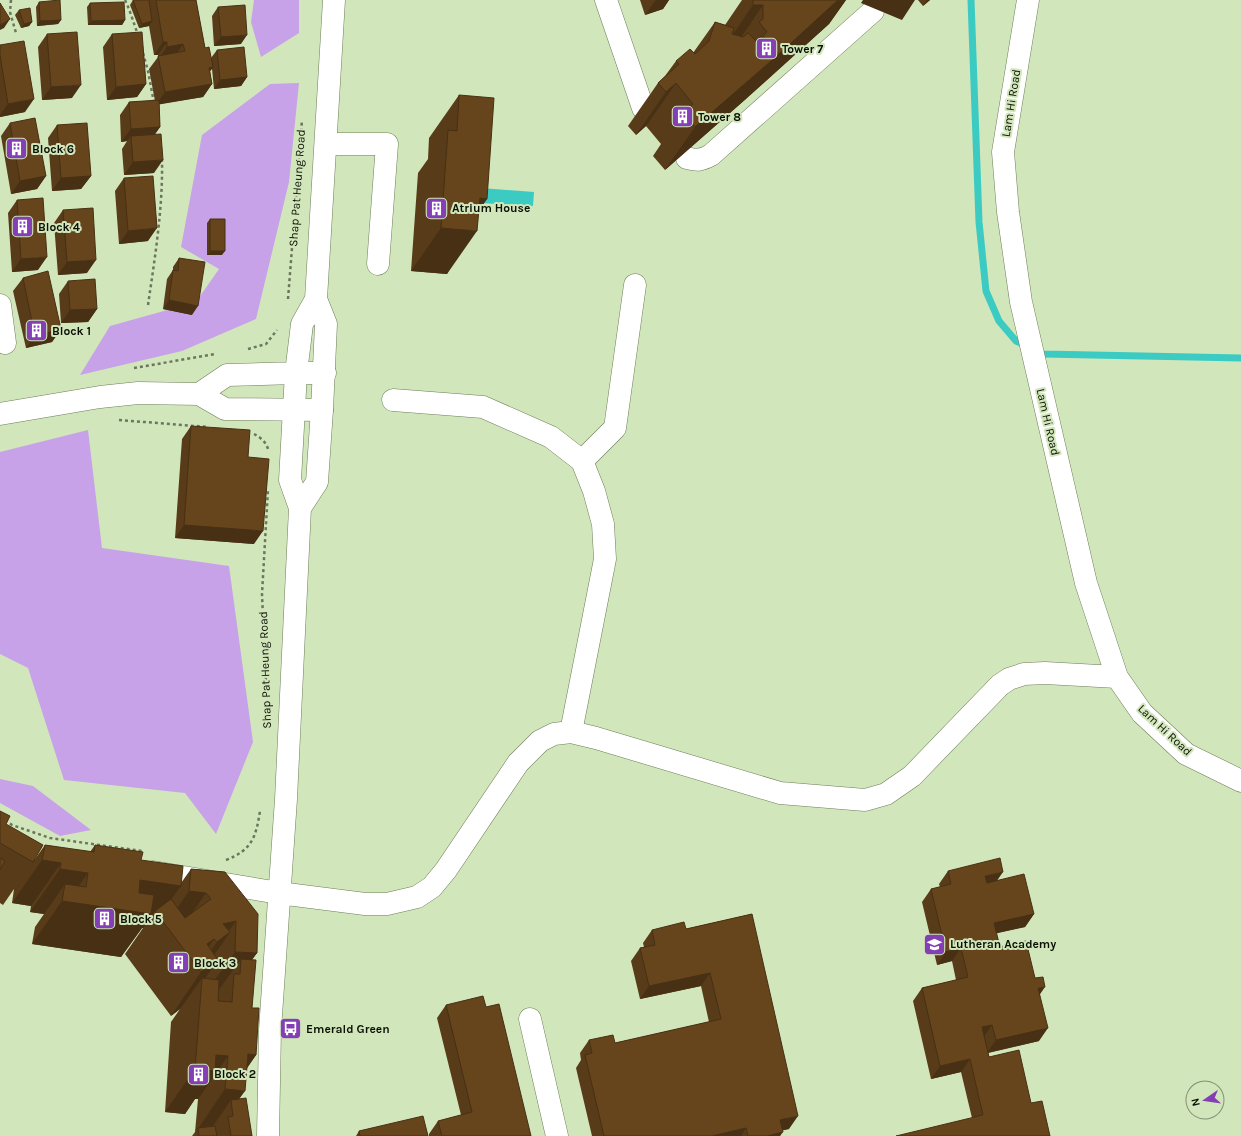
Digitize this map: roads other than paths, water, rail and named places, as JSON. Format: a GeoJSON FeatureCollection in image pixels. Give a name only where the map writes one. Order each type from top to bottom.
{"type":"FeatureCollection","features":[{"type":"Feature","properties":{"kind":"street","name":"Shap Pat Heung Road"},"geometry":{"type":"LineString","coordinates":[[300,508],[317,482],[325,373],[326,324],[316,299],[334,0]]}},
{"type":"Feature","properties":{"kind":"street"},"geometry":{"type":"LineString","coordinates":[[606,0],[643,108]]}},
{"type":"Feature","properties":{"kind":"street","name":"Lam Hi Road"},"geometry":{"type":"LineString","coordinates":[[1028,0],[1003,152],[1008,212],[1021,302],[1086,583],[1117,677],[1142,713],[1186,754],[1241,781]]}},
{"type":"Feature","properties":{"kind":"street"},"geometry":{"type":"LineString","coordinates":[[687,158],[702,160],[711,155],[873,11]]}},
{"type":"Feature","properties":{"kind":"street"},"geometry":{"type":"LineString","coordinates":[[326,144],[387,144],[378,264]]}},
{"type":"Feature","properties":{"kind":"street"},"geometry":{"type":"LineString","coordinates":[[582,461],[615,428],[634,285]]}},
{"type":"Feature","properties":{"kind":"street","name":"Shap Pat Heung Road"},"geometry":{"type":"LineString","coordinates":[[268,1136],[270,1030],[286,799],[300,508],[290,480],[293,410],[302,324],[316,299]]}},
{"type":"Feature","properties":{"kind":"street"},"geometry":{"type":"LineString","coordinates":[[0,305],[5,343]]}},
{"type":"Feature","properties":{"kind":"street"},"geometry":{"type":"LineString","coordinates":[[200,394],[227,375],[325,373]]}},
{"type":"Feature","properties":{"kind":"street"},"geometry":{"type":"LineString","coordinates":[[0,414],[100,397],[138,393],[200,394],[225,409],[322,410]]}},
{"type":"Feature","properties":{"kind":"street"},"geometry":{"type":"LineString","coordinates":[[393,400],[482,407],[551,437],[582,461],[594,491],[603,524],[605,559],[571,732]]}},
{"type":"Feature","properties":{"kind":"street"},"geometry":{"type":"LineString","coordinates":[[133,868],[279,893],[365,904],[387,904],[416,897],[432,887],[446,870],[518,763],[540,741],[554,734],[571,732],[596,738],[780,793],[865,800],[886,794],[912,776],[1000,685],[1009,679],[1024,674],[1044,673],[1117,677]]}},
{"type":"Feature","properties":{"kind":"street"},"geometry":{"type":"LineString","coordinates":[[530,1019],[557,1136]]}},
{"type":"Feature","properties":{"kind":"water"},"geometry":{"type":"Polygon","coordinates":[[[481,188],[534,192],[533,206],[480,203],[481,188]]]}},
{"type":"Feature","properties":{"kind":"waterway"},"geometry":{"type":"LineString","coordinates":[[971,0],[979,222],[986,291],[999,321],[1016,341],[1027,346]]}},
{"type":"Feature","properties":{"kind":"waterway"},"geometry":{"type":"LineString","coordinates":[[1036,350],[1043,354],[1241,358]]}},
{"type":"Feature","properties":{"kind":"place","name":"Tower 7"},"geometry":{"type":"Point","coordinates":[767,49]}},
{"type":"Feature","properties":{"kind":"place","name":"Tower 8"},"geometry":{"type":"Point","coordinates":[682,117]}},
{"type":"Feature","properties":{"kind":"place","name":"Block 6"},"geometry":{"type":"Point","coordinates":[17,149]}},
{"type":"Feature","properties":{"kind":"place","name":"Atrium House"},"geometry":{"type":"Point","coordinates":[437,208]}},
{"type":"Feature","properties":{"kind":"place","name":"Block 4"},"geometry":{"type":"Point","coordinates":[22,227]}},
{"type":"Feature","properties":{"kind":"place","name":"Block 1"},"geometry":{"type":"Point","coordinates":[36,331]}},
{"type":"Feature","properties":{"kind":"place","name":"Block 5"},"geometry":{"type":"Point","coordinates":[104,919]}},
{"type":"Feature","properties":{"kind":"place","name":"Lutheran Academy"},"geometry":{"type":"Point","coordinates":[935,944]}},
{"type":"Feature","properties":{"kind":"place","name":"Block 3"},"geometry":{"type":"Point","coordinates":[179,963]}},
{"type":"Feature","properties":{"kind":"place","name":"Emerald Green"},"geometry":{"type":"Point","coordinates":[290,1029]}},
{"type":"Feature","properties":{"kind":"place","name":"Block 2"},"geometry":{"type":"Point","coordinates":[198,1074]}}]}
